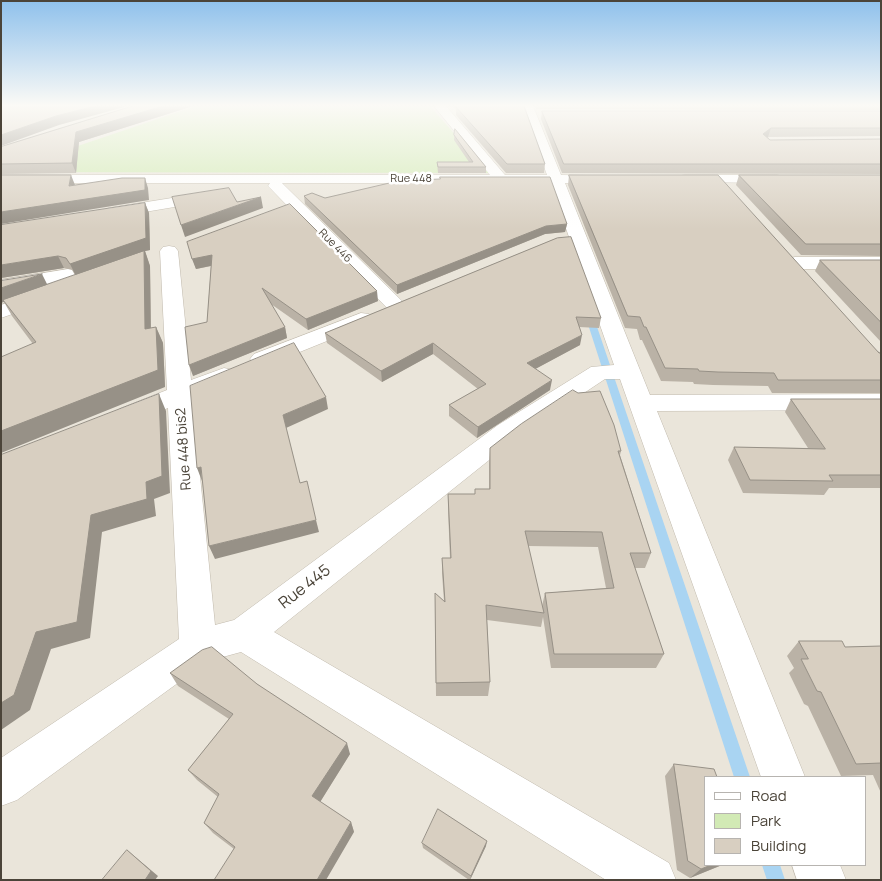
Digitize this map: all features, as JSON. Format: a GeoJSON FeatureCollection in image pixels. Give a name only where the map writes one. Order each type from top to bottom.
{"type":"FeatureCollection","features":[{"type":"Feature","properties":{"kind":"street"},"geometry":{"type":"LineString","coordinates":[[474,147],[501,179]]}},
{"type":"Feature","properties":{"kind":"street"},"geometry":{"type":"LineString","coordinates":[[546,147],[556,179],[570,239],[615,372],[642,403],[783,776]]}},
{"type":"Feature","properties":{"kind":"street","name":"Rue 448"},"geometry":{"type":"LineString","coordinates":[[1,179],[278,183],[624,179]]}},
{"type":"Feature","properties":{"kind":"street"},"geometry":{"type":"LineString","coordinates":[[672,179],[794,179]]}},
{"type":"Feature","properties":{"kind":"street"},"geometry":{"type":"LineString","coordinates":[[720,179],[739,200]]}},
{"type":"Feature","properties":{"kind":"street"},"geometry":{"type":"LineString","coordinates":[[90,216],[278,183]]}},
{"type":"Feature","properties":{"kind":"street","name":"Rue 446"},"geometry":{"type":"LineString","coordinates":[[179,393],[403,301],[295,206],[278,183]]}},
{"type":"Feature","properties":{"kind":"street"},"geometry":{"type":"LineString","coordinates":[[277,212],[295,206]]}},
{"type":"Feature","properties":{"kind":"street","name":"Rue 448 bis2"},"geometry":{"type":"LineString","coordinates":[[169,251],[198,647]]}},
{"type":"Feature","properties":{"kind":"street"},"geometry":{"type":"LineString","coordinates":[[808,278],[789,256],[881,262]]}},
{"type":"Feature","properties":{"kind":"street"},"geometry":{"type":"LineString","coordinates":[[1,286],[125,266],[1,312]]}},
{"type":"Feature","properties":{"kind":"street","name":"Rue 445"},"geometry":{"type":"LineString","coordinates":[[1,784],[198,647],[244,634],[508,431],[615,372]]}},
{"type":"Feature","properties":{"kind":"street"},"geometry":{"type":"LineString","coordinates":[[111,422],[179,393]]}},
{"type":"Feature","properties":{"kind":"street"},"geometry":{"type":"LineString","coordinates":[[642,403],[881,402]]}},
{"type":"Feature","properties":{"kind":"street"},"geometry":{"type":"LineString","coordinates":[[244,634],[652,880]]}},
{"type":"Feature","properties":{"kind":"street"},"geometry":{"type":"LineString","coordinates":[[816,866],[822,880]]}},
{"type":"Feature","properties":{"kind":"shaded area"},"geometry":{"type":"Polygon","coordinates":[[[1,147],[881,147],[881,880],[1,880],[1,147]]]}},
{"type":"Feature","properties":{"kind":"green space"},"geometry":{"type":"Polygon","coordinates":[[[75,147],[466,147],[489,173],[1,172],[75,147]]]}},
{"type":"Feature","properties":{"kind":"building"},"geometry":{"type":"Polygon","coordinates":[[[1,147],[74,147],[72,163],[1,164],[1,147]]]}},
{"type":"Feature","properties":{"kind":"building"},"geometry":{"type":"Polygon","coordinates":[[[463,147],[470,147],[486,167],[438,167],[437,162],[473,162],[463,147]]]}},
{"type":"Feature","properties":{"kind":"building"},"geometry":{"type":"Polygon","coordinates":[[[492,147],[539,147],[545,164],[507,164],[492,147]]]}},
{"type":"Feature","properties":{"kind":"building"},"geometry":{"type":"Polygon","coordinates":[[[557,147],[881,147],[881,164],[564,164],[557,147]]]}},
{"type":"Feature","properties":{"kind":"building"},"geometry":{"type":"Polygon","coordinates":[[[1,175],[71,175],[69,186],[122,178],[145,178],[145,190],[1,212],[1,175]]]}},
{"type":"Feature","properties":{"kind":"building"},"geometry":{"type":"Polygon","coordinates":[[[569,175],[718,175],[881,353],[881,380],[778,380],[774,373],[718,372],[665,368],[640,317],[628,316],[569,175]]]}},
{"type":"Feature","properties":{"kind":"building"},"geometry":{"type":"Polygon","coordinates":[[[739,175],[881,175],[881,244],[806,244],[739,175]]]}},
{"type":"Feature","properties":{"kind":"building"},"geometry":{"type":"Polygon","coordinates":[[[440,177],[550,177],[567,224],[546,226],[397,285],[304,196],[312,193],[325,198],[398,181],[440,179],[440,177]]]}},
{"type":"Feature","properties":{"kind":"building"},"geometry":{"type":"Polygon","coordinates":[[[229,188],[237,202],[261,197],[181,225],[172,197],[229,188]]]}},
{"type":"Feature","properties":{"kind":"building"},"geometry":{"type":"Polygon","coordinates":[[[145,203],[146,238],[70,264],[66,258],[58,256],[1,265],[1,225],[145,203]]]}},
{"type":"Feature","properties":{"kind":"building"},"geometry":{"type":"Polygon","coordinates":[[[290,204],[377,291],[306,319],[262,288],[285,327],[189,365],[185,327],[207,322],[212,255],[192,259],[187,242],[290,204]]]}},
{"type":"Feature","properties":{"kind":"building"},"geometry":{"type":"Polygon","coordinates":[[[571,237],[601,318],[576,317],[582,335],[527,363],[552,380],[478,427],[449,405],[486,384],[433,343],[381,371],[325,333],[557,238],[571,237]]]}},
{"type":"Feature","properties":{"kind":"building"},"geometry":{"type":"Polygon","coordinates":[[[144,251],[145,329],[156,327],[158,370],[1,431],[1,357],[36,342],[3,300],[144,251]]]}},
{"type":"Feature","properties":{"kind":"building"},"geometry":{"type":"Polygon","coordinates":[[[820,260],[881,260],[881,322],[820,260]]]}},
{"type":"Feature","properties":{"kind":"building"},"geometry":{"type":"Polygon","coordinates":[[[42,274],[1,288],[1,281],[42,274]]]}},
{"type":"Feature","properties":{"kind":"building"},"geometry":{"type":"Polygon","coordinates":[[[294,343],[326,397],[283,415],[300,483],[307,481],[316,520],[209,546],[201,467],[197,468],[190,386],[294,343]]]}},
{"type":"Feature","properties":{"kind":"building"},"geometry":{"type":"Polygon","coordinates":[[[573,390],[578,393],[600,391],[614,425],[621,451],[618,451],[651,553],[630,553],[664,654],[554,654],[545,593],[614,588],[602,532],[525,531],[544,613],[486,605],[490,682],[436,683],[435,593],[445,602],[442,558],[451,558],[448,494],[475,494],[475,489],[490,489],[490,448],[521,424],[573,390]]]}},
{"type":"Feature","properties":{"kind":"building"},"geometry":{"type":"Polygon","coordinates":[[[159,394],[162,476],[146,482],[147,499],[91,515],[77,622],[36,632],[14,695],[1,703],[1,455],[159,394]]]}},
{"type":"Feature","properties":{"kind":"building"},"geometry":{"type":"Polygon","coordinates":[[[791,399],[881,399],[881,475],[829,475],[833,481],[750,480],[734,447],[825,449],[791,399]]]}},
{"type":"Feature","properties":{"kind":"building"},"geometry":{"type":"Polygon","coordinates":[[[799,641],[842,641],[845,647],[881,646],[881,763],[856,764],[821,692],[817,691],[801,659],[808,659],[799,641]]]}},
{"type":"Feature","properties":{"kind":"building"},"geometry":{"type":"Polygon","coordinates":[[[212,647],[257,684],[347,743],[312,796],[351,822],[317,880],[214,880],[235,847],[204,823],[219,794],[188,770],[233,714],[170,673],[202,650],[212,647]]]}},
{"type":"Feature","properties":{"kind":"building"},"geometry":{"type":"Polygon","coordinates":[[[674,764],[714,769],[717,776],[704,776],[704,866],[708,866],[701,869],[688,861],[674,764]]]}},
{"type":"Feature","properties":{"kind":"building"},"geometry":{"type":"Polygon","coordinates":[[[438,809],[487,841],[471,876],[422,843],[438,809]]]}},
{"type":"Feature","properties":{"kind":"building"},"geometry":{"type":"Polygon","coordinates":[[[127,850],[151,871],[145,880],[102,880],[127,850]]]}},
{"type":"Feature","properties":{"kind":"waterway"},"geometry":{"type":"LineString","coordinates":[[589,315],[742,776]]}},
{"type":"Feature","properties":{"kind":"waterway"},"geometry":{"type":"LineString","coordinates":[[771,866],[776,880]]}}]}
